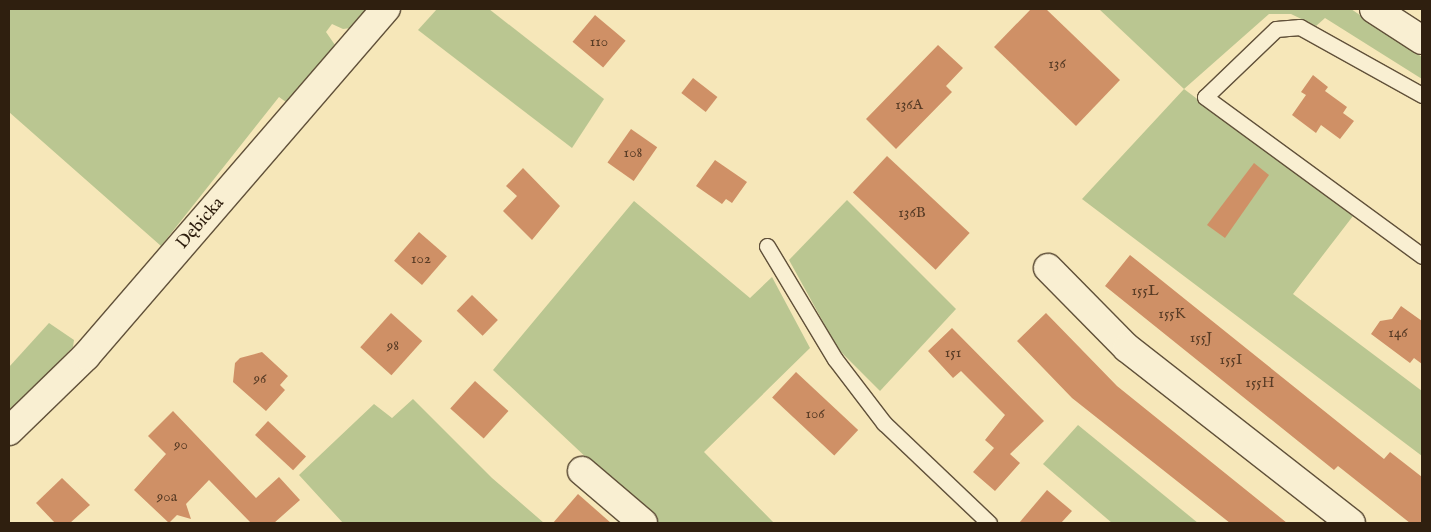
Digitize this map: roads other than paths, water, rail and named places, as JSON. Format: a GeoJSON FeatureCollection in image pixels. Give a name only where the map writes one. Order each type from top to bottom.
{"type":"FeatureCollection","features":[{"type":"Feature","properties":{"kind":"street","name":"Dębicka"},"geometry":{"type":"LineString","coordinates":[[9,431],[98,343],[386,9]]}},
{"type":"Feature","properties":{"kind":"street"},"geometry":{"type":"LineString","coordinates":[[1374,9],[1422,40]]}},
{"type":"Feature","properties":{"kind":"street"},"geometry":{"type":"LineString","coordinates":[[1048,268],[1127,348],[1351,523]]}},
{"type":"Feature","properties":{"kind":"street"},"geometry":{"type":"LineString","coordinates":[[582,470],[643,523]]}},
{"type":"Feature","properties":{"kind":"lane"},"geometry":{"type":"LineString","coordinates":[[1422,95],[1300,27],[1276,29],[1205,97],[1422,256]]}},
{"type":"Feature","properties":{"kind":"lane"},"geometry":{"type":"LineString","coordinates":[[768,246],[835,359],[884,423],[989,523]]}}]}
